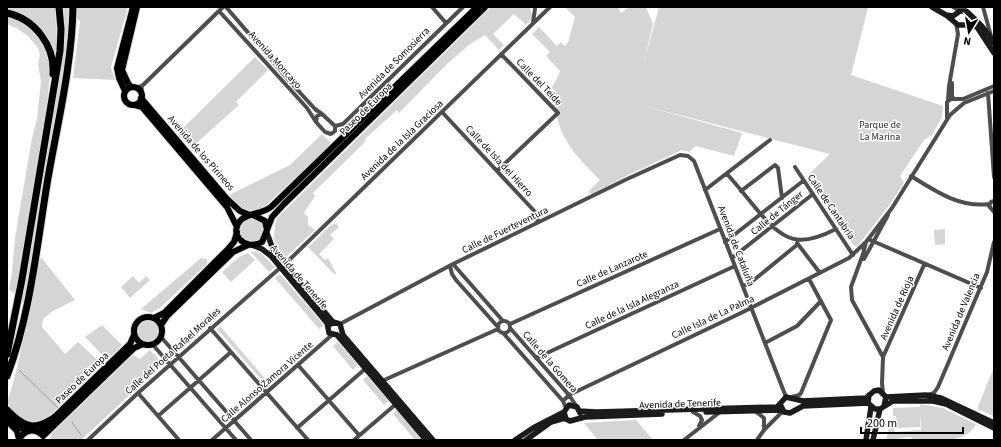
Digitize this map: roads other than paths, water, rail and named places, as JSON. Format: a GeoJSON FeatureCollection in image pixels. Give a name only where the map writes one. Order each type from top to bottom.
{"type":"FeatureCollection","features":[{"type":"Feature","properties":{"kind":"highway"},"geometry":{"type":"LineString","coordinates":[[7,354],[22,279],[53,90],[61,29],[59,7]]}},
{"type":"Feature","properties":{"kind":"highway"},"geometry":{"type":"LineString","coordinates":[[8,373],[21,330],[31,280],[72,30],[72,7]]}},
{"type":"Feature","properties":{"kind":"highway"},"geometry":{"type":"LineString","coordinates":[[7,13],[25,20],[43,38],[52,60],[53,90]]}},
{"type":"Feature","properties":{"kind":"highway"},"geometry":{"type":"LineString","coordinates":[[7,410],[23,424],[32,426],[42,426],[60,414]]}},
{"type":"Feature","properties":{"kind":"main road"},"geometry":{"type":"LineString","coordinates":[[133,7],[118,68],[119,78],[125,91],[124,97],[127,103],[135,104],[141,96],[128,83],[122,70],[137,7]]}},
{"type":"Feature","properties":{"kind":"main road","name":"Paseo de Europa"},"geometry":{"type":"LineString","coordinates":[[252,215],[265,212],[271,207],[477,7]]}},
{"type":"Feature","properties":{"kind":"main road","name":"Paseo de Europa"},"geometry":{"type":"LineString","coordinates":[[267,232],[272,217],[284,204],[485,7]]}},
{"type":"Feature","properties":{"kind":"main road"},"geometry":{"type":"LineString","coordinates":[[932,7],[965,26],[974,25],[979,29],[994,53]]}},
{"type":"Feature","properties":{"kind":"main road"},"geometry":{"type":"LineString","coordinates":[[946,15],[967,11]]}},
{"type":"Feature","properties":{"kind":"main road"},"geometry":{"type":"LineString","coordinates":[[967,11],[983,26],[993,41]]}},
{"type":"Feature","properties":{"kind":"main road"},"geometry":{"type":"LineString","coordinates":[[965,26],[967,11]]}},
{"type":"Feature","properties":{"kind":"main road"},"geometry":{"type":"LineString","coordinates":[[956,22],[958,13]]}},
{"type":"Feature","properties":{"kind":"main road"},"geometry":{"type":"LineString","coordinates":[[125,91],[133,88]]}},
{"type":"Feature","properties":{"kind":"main road","name":"Avenida de los Pirineos"},"geometry":{"type":"LineString","coordinates":[[141,96],[227,199],[240,211],[252,215]]}},
{"type":"Feature","properties":{"kind":"main road","name":"Avenida de los Pirineos"},"geometry":{"type":"LineString","coordinates":[[135,104],[142,108],[227,207],[237,229]]}},
{"type":"Feature","properties":{"kind":"main road"},"geometry":{"type":"LineString","coordinates":[[252,215],[264,222],[267,232],[262,242],[233,252],[167,316],[162,325],[161,337],[153,344],[143,344],[134,335],[135,324],[140,319],[144,317],[154,318],[164,313],[228,249],[234,242],[237,229],[242,219],[252,215]]}},
{"type":"Feature","properties":{"kind":"main road"},"geometry":{"type":"LineString","coordinates":[[237,229],[240,239],[250,245]]}},
{"type":"Feature","properties":{"kind":"main road","name":"Avenida de Tenerife"},"geometry":{"type":"LineString","coordinates":[[267,232],[274,252],[282,266],[328,326],[328,330],[334,335]]}},
{"type":"Feature","properties":{"kind":"main road","name":"Avenida de Tenerife"},"geometry":{"type":"LineString","coordinates":[[250,245],[268,254],[282,266],[333,322]]}},
{"type":"Feature","properties":{"kind":"main road"},"geometry":{"type":"LineString","coordinates":[[154,318],[162,325]]}},
{"type":"Feature","properties":{"kind":"main road"},"geometry":{"type":"LineString","coordinates":[[328,326],[333,322],[341,327],[343,335],[433,440]]}},
{"type":"Feature","properties":{"kind":"main road"},"geometry":{"type":"LineString","coordinates":[[341,327],[334,335],[426,440]]}},
{"type":"Feature","properties":{"kind":"main road","name":"Paseo de Europa"},"geometry":{"type":"LineString","coordinates":[[43,436],[60,414],[130,344],[134,335]]}},
{"type":"Feature","properties":{"kind":"main road","name":"Paseo de Europa"},"geometry":{"type":"LineString","coordinates":[[43,436],[134,348],[143,344]]}},
{"type":"Feature","properties":{"kind":"main road"},"geometry":{"type":"LineString","coordinates":[[791,398],[803,401],[866,398],[872,392]]}},
{"type":"Feature","properties":{"kind":"main road"},"geometry":{"type":"LineString","coordinates":[[872,392],[885,395],[941,398],[994,423]]}},
{"type":"Feature","properties":{"kind":"main road"},"geometry":{"type":"LineString","coordinates":[[866,440],[869,405],[872,392]]}},
{"type":"Feature","properties":{"kind":"main road"},"geometry":{"type":"LineString","coordinates":[[873,440],[885,395]]}},
{"type":"Feature","properties":{"kind":"main road"},"geometry":{"type":"LineString","coordinates":[[791,398],[797,409]]}},
{"type":"Feature","properties":{"kind":"main road"},"geometry":{"type":"LineString","coordinates":[[791,398],[783,409],[793,413],[803,406],[869,405],[882,407],[893,401],[933,400],[946,404],[994,428]]}},
{"type":"Feature","properties":{"kind":"main road","name":"Avenida de Tenerife"},"geometry":{"type":"LineString","coordinates":[[573,405],[578,409],[596,412],[777,407],[783,409],[693,412],[578,419],[570,421],[565,412],[573,405]]}},
{"type":"Feature","properties":{"kind":"main road"},"geometry":{"type":"LineString","coordinates":[[578,409],[578,419]]}},
{"type":"Feature","properties":{"kind":"main road"},"geometry":{"type":"LineString","coordinates":[[515,440],[565,412]]}},
{"type":"Feature","properties":{"kind":"main road"},"geometry":{"type":"LineString","coordinates":[[526,440],[565,412]]}},
{"type":"Feature","properties":{"kind":"main road"},"geometry":{"type":"LineString","coordinates":[[7,414],[21,428],[27,431]]}},
{"type":"Feature","properties":{"kind":"main road"},"geometry":{"type":"LineString","coordinates":[[7,420],[17,431],[19,439]]}},
{"type":"Feature","properties":{"kind":"main road"},"geometry":{"type":"LineString","coordinates":[[19,439],[27,431],[33,430],[43,436]]}},
{"type":"Feature","properties":{"kind":"street"},"geometry":{"type":"LineString","coordinates":[[133,88],[142,86],[224,7]]}},
{"type":"Feature","properties":{"kind":"street","name":"Avenida Moncayo"},"geometry":{"type":"LineString","coordinates":[[224,7],[307,108],[316,122],[328,134],[333,133]]}},
{"type":"Feature","properties":{"kind":"street"},"geometry":{"type":"LineString","coordinates":[[432,7],[446,23]]}},
{"type":"Feature","properties":{"kind":"street","name":"Avenida de Somosierra"},"geometry":{"type":"LineString","coordinates":[[335,126],[344,124],[463,7]]}},
{"type":"Feature","properties":{"kind":"street","name":"Avenida de la Isla Graciosa"},"geometry":{"type":"LineString","coordinates":[[271,276],[550,7]]}},
{"type":"Feature","properties":{"kind":"street"},"geometry":{"type":"LineString","coordinates":[[953,7],[958,13]]}},
{"type":"Feature","properties":{"kind":"street"},"geometry":{"type":"LineString","coordinates":[[984,7],[993,41]]}},
{"type":"Feature","properties":{"kind":"street"},"geometry":{"type":"LineString","coordinates":[[535,8],[539,12],[544,12]]}},
{"type":"Feature","properties":{"kind":"street","name":"Avenida de la Isla Graciosa"},"geometry":{"type":"LineString","coordinates":[[530,26],[535,19],[535,8]]}},
{"type":"Feature","properties":{"kind":"street","name":"Avenida Moncayo"},"geometry":{"type":"LineString","coordinates":[[219,11],[311,104],[335,126]]}},
{"type":"Feature","properties":{"kind":"street"},"geometry":{"type":"LineString","coordinates":[[946,120],[948,108],[947,104],[958,34],[956,22]]}},
{"type":"Feature","properties":{"kind":"street"},"geometry":{"type":"LineString","coordinates":[[958,34],[965,26]]}},
{"type":"Feature","properties":{"kind":"street","name":"Calle del Teide"},"geometry":{"type":"LineString","coordinates":[[497,171],[558,113],[501,54]]}},
{"type":"Feature","properties":{"kind":"street"},"geometry":{"type":"LineString","coordinates":[[952,74],[952,96],[955,99],[956,109]]}},
{"type":"Feature","properties":{"kind":"street"},"geometry":{"type":"LineString","coordinates":[[141,96],[142,86]]}},
{"type":"Feature","properties":{"kind":"street"},"geometry":{"type":"LineString","coordinates":[[948,101],[994,86]]}},
{"type":"Feature","properties":{"kind":"street"},"geometry":{"type":"LineString","coordinates":[[856,274],[892,208],[946,120],[964,103],[994,91]]}},
{"type":"Feature","properties":{"kind":"street"},"geometry":{"type":"LineString","coordinates":[[988,93],[994,177]]}},
{"type":"Feature","properties":{"kind":"street"},"geometry":{"type":"LineString","coordinates":[[948,108],[956,109]]}},
{"type":"Feature","properties":{"kind":"street","name":"Calle de Isla del Hierro"},"geometry":{"type":"LineString","coordinates":[[442,112],[538,215],[539,220],[537,223]]}},
{"type":"Feature","properties":{"kind":"street"},"geometry":{"type":"LineString","coordinates":[[316,122],[317,116],[322,114]]}},
{"type":"Feature","properties":{"kind":"street"},"geometry":{"type":"LineString","coordinates":[[335,126],[333,133],[340,141]]}},
{"type":"Feature","properties":{"kind":"street"},"geometry":{"type":"LineString","coordinates":[[705,190],[770,140]]}},
{"type":"Feature","properties":{"kind":"street","name":"Avenida de Cataluña"},"geometry":{"type":"LineString","coordinates":[[680,155],[688,156],[694,161],[765,343],[791,398]]}},
{"type":"Feature","properties":{"kind":"street","name":"Calle de Fuerteventura"},"geometry":{"type":"LineString","coordinates":[[341,327],[451,265],[680,155]]}},
{"type":"Feature","properties":{"kind":"street"},"geometry":{"type":"LineString","coordinates":[[741,191],[775,165],[778,168],[782,198]]}},
{"type":"Feature","properties":{"kind":"street","name":"Calle de Cantabria"},"geometry":{"type":"LineString","coordinates":[[795,167],[853,255]]}},
{"type":"Feature","properties":{"kind":"street"},"geometry":{"type":"LineString","coordinates":[[727,174],[772,227],[778,232],[794,239],[810,239],[836,229]]}},
{"type":"Feature","properties":{"kind":"street"},"geometry":{"type":"LineString","coordinates":[[911,176],[936,192],[957,201],[992,207],[994,196]]}},
{"type":"Feature","properties":{"kind":"street"},"geometry":{"type":"LineString","coordinates":[[726,242],[803,181]]}},
{"type":"Feature","properties":{"kind":"street","name":"Calle de Tánger"},"geometry":{"type":"LineString","coordinates":[[732,258],[813,194]]}},
{"type":"Feature","properties":{"kind":"street"},"geometry":{"type":"LineString","coordinates":[[885,395],[882,383],[883,357],[852,300],[852,287],[866,242],[892,208]]}},
{"type":"Feature","properties":{"kind":"street","name":"Calle de Lanzarote"},"geometry":{"type":"LineString","coordinates":[[510,326],[720,229]]}},
{"type":"Feature","properties":{"kind":"street"},"geometry":{"type":"LineString","coordinates":[[794,239],[820,273]]}},
{"type":"Feature","properties":{"kind":"street"},"geometry":{"type":"LineString","coordinates":[[866,242],[873,242],[981,288]]}},
{"type":"Feature","properties":{"kind":"street"},"geometry":{"type":"LineString","coordinates":[[866,242],[870,247]]}},
{"type":"Feature","properties":{"kind":"street","name":"Calle Isla de La Palma"},"geometry":{"type":"LineString","coordinates":[[563,401],[569,395],[752,308],[809,279],[853,255],[866,242]]}},
{"type":"Feature","properties":{"kind":"street","name":"Avenida de Valencia"},"geometry":{"type":"LineString","coordinates":[[938,387],[981,288],[989,266],[994,242]]}},
{"type":"Feature","properties":{"kind":"street"},"geometry":{"type":"LineString","coordinates":[[743,286],[749,284],[798,244]]}},
{"type":"Feature","properties":{"kind":"street"},"geometry":{"type":"LineString","coordinates":[[870,247],[880,245]]}},
{"type":"Feature","properties":{"kind":"street"},"geometry":{"type":"LineString","coordinates":[[451,265],[462,273],[503,321],[510,326],[504,334]]}},
{"type":"Feature","properties":{"kind":"street"},"geometry":{"type":"LineString","coordinates":[[451,265],[450,270],[456,280],[497,328]]}},
{"type":"Feature","properties":{"kind":"street","name":"Avenida de Rioja"},"geometry":{"type":"LineString","coordinates":[[883,357],[924,265]]}},
{"type":"Feature","properties":{"kind":"street","name":"Calle de la Isla Alegranza"},"geometry":{"type":"LineString","coordinates":[[536,358],[735,266]]}},
{"type":"Feature","properties":{"kind":"street"},"geometry":{"type":"LineString","coordinates":[[456,280],[456,276],[462,273]]}},
{"type":"Feature","properties":{"kind":"street","name":"Calle del Poeta Rafael Morales"},"geometry":{"type":"LineString","coordinates":[[88,440],[210,328],[271,276]]}},
{"type":"Feature","properties":{"kind":"street"},"geometry":{"type":"LineString","coordinates":[[791,398],[801,393],[831,320],[809,279]]}},
{"type":"Feature","properties":{"kind":"street"},"geometry":{"type":"LineString","coordinates":[[765,343],[796,326],[821,301]]}},
{"type":"Feature","properties":{"kind":"street"},"geometry":{"type":"LineString","coordinates":[[382,381],[497,328],[503,321]]}},
{"type":"Feature","properties":{"kind":"street","name":"Calle de la Gomera"},"geometry":{"type":"LineString","coordinates":[[510,326],[569,395],[578,409]]}},
{"type":"Feature","properties":{"kind":"street"},"geometry":{"type":"LineString","coordinates":[[210,328],[308,440]]}},
{"type":"Feature","properties":{"kind":"street","name":"Calle de la Gomera"},"geometry":{"type":"LineString","coordinates":[[497,328],[563,401],[565,412]]}},
{"type":"Feature","properties":{"kind":"street","name":"Calle Alonso Zamora Vicente"},"geometry":{"type":"LineString","coordinates":[[212,440],[334,335]]}},
{"type":"Feature","properties":{"kind":"street"},"geometry":{"type":"LineString","coordinates":[[161,337],[251,440]]}},
{"type":"Feature","properties":{"kind":"street"},"geometry":{"type":"LineString","coordinates":[[153,344],[236,440]]}},
{"type":"Feature","properties":{"kind":"street"},"geometry":{"type":"LineString","coordinates":[[158,416],[231,352]]}},
{"type":"Feature","properties":{"kind":"street"},"geometry":{"type":"LineString","coordinates":[[298,365],[359,435]]}},
{"type":"Feature","properties":{"kind":"street"},"geometry":{"type":"LineString","coordinates":[[298,428],[365,369]]}},
{"type":"Feature","properties":{"kind":"street"},"geometry":{"type":"LineString","coordinates":[[872,392],[879,388],[882,383]]}},
{"type":"Feature","properties":{"kind":"street"},"geometry":{"type":"LineString","coordinates":[[926,396],[934,393],[938,387]]}},
{"type":"Feature","properties":{"kind":"street"},"geometry":{"type":"LineString","coordinates":[[938,387],[938,394],[941,398]]}},
{"type":"Feature","properties":{"kind":"street"},"geometry":{"type":"LineString","coordinates":[[138,393],[179,440]]}},
{"type":"Feature","properties":{"kind":"street"},"geometry":{"type":"LineString","coordinates":[[354,440],[396,404]]}},
{"type":"Feature","properties":{"kind":"street"},"geometry":{"type":"LineString","coordinates":[[758,440],[764,430],[783,409]]}},
{"type":"Feature","properties":{"kind":"street"},"geometry":{"type":"LineString","coordinates":[[758,440],[783,409]]}},
{"type":"Feature","properties":{"kind":"street"},"geometry":{"type":"LineString","coordinates":[[755,411],[764,418],[764,430]]}},
{"type":"Feature","properties":{"kind":"street"},"geometry":{"type":"LineString","coordinates":[[693,412],[700,416],[702,420],[698,428]]}},
{"type":"Feature","properties":{"kind":"street"},"geometry":{"type":"LineString","coordinates":[[684,440],[720,412]]}},
{"type":"Feature","properties":{"kind":"waterway"},"geometry":{"type":"LineString","coordinates":[[19,370],[58,408]]}},
{"type":"Feature","properties":{"kind":"waterway"},"geometry":{"type":"LineString","coordinates":[[72,422],[81,435]]}},
{"type":"Feature","properties":{"kind":"park label","name":"Parque de La Marina"},"geometry":{"type":"Point","coordinates":[880,130]}}]}
